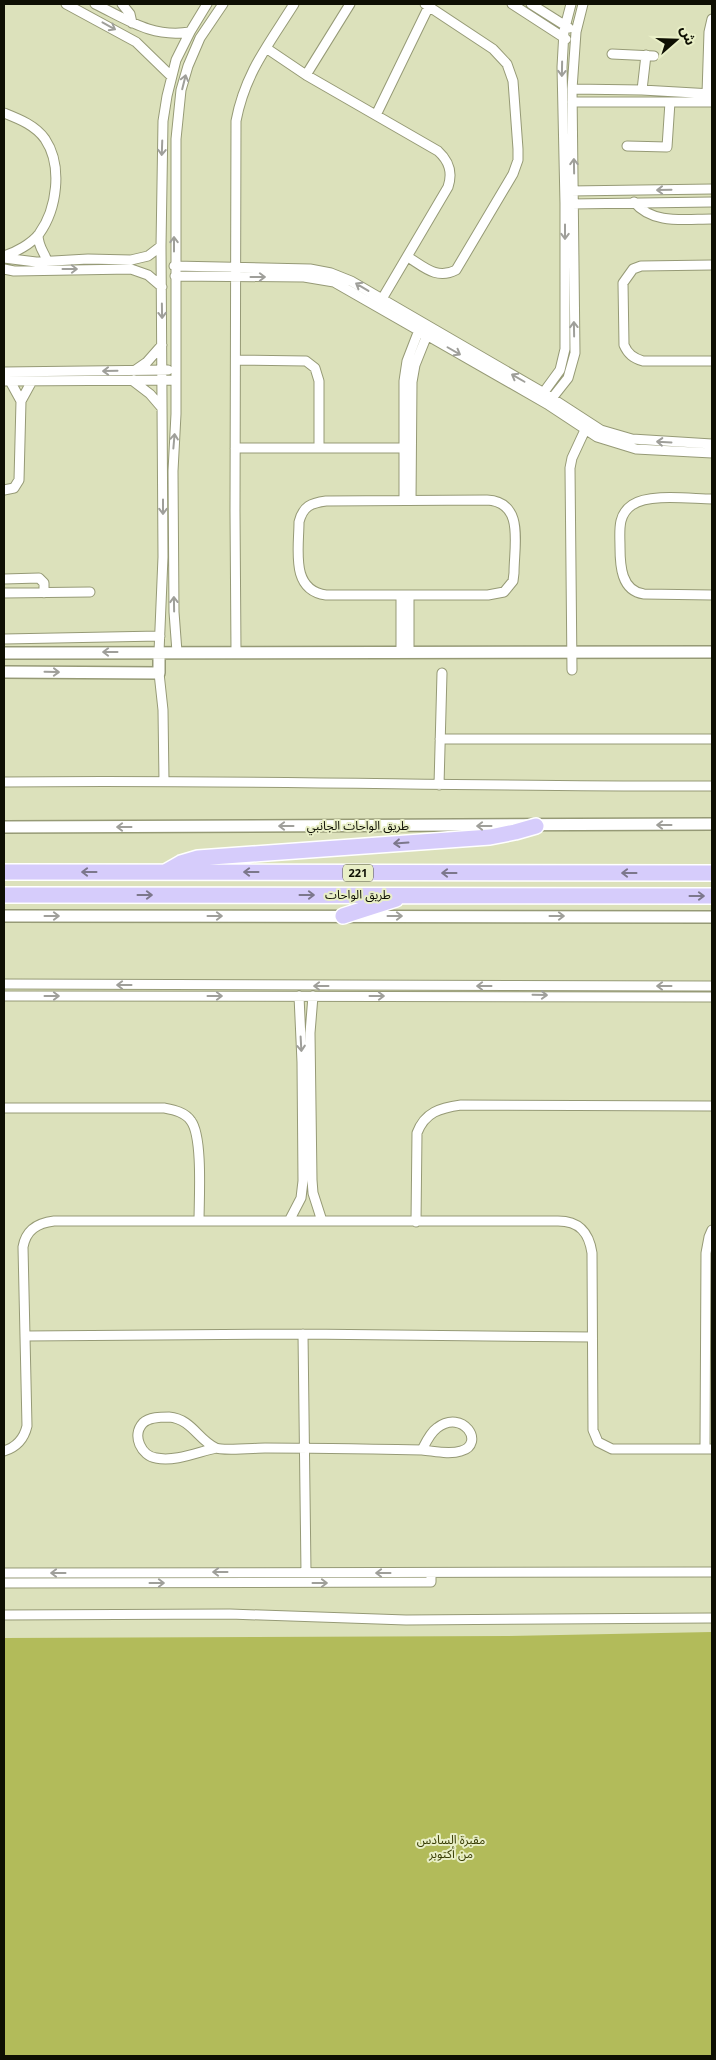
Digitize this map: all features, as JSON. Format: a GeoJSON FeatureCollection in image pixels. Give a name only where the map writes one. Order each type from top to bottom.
{"type":"FeatureCollection","features":[{"type":"Feature","properties":{"kind":"highway"},"geometry":{"type":"LineString","coordinates":[[165,872],[181,863],[198,858],[490,836],[536,826]]}},
{"type":"Feature","properties":{"kind":"highway","name":"طريق الواحات"},"geometry":{"type":"LineString","coordinates":[[4,872],[712,873]]}},
{"type":"Feature","properties":{"kind":"highway","name":"طريق الواحات"},"geometry":{"type":"LineString","coordinates":[[4,895],[712,896]]}},
{"type":"Feature","properties":{"kind":"highway"},"geometry":{"type":"LineString","coordinates":[[343,916],[411,895]]}},
{"type":"Feature","properties":{"kind":"street"},"geometry":{"type":"LineString","coordinates":[[66,4],[136,42],[171,76]]}},
{"type":"Feature","properties":{"kind":"street"},"geometry":{"type":"LineString","coordinates":[[95,4],[132,23],[160,33],[190,32]]}},
{"type":"Feature","properties":{"kind":"street"},"geometry":{"type":"LineString","coordinates":[[122,4],[130,14],[132,23]]}},
{"type":"Feature","properties":{"kind":"street"},"geometry":{"type":"LineString","coordinates":[[164,781],[163,710],[159,652],[163,557],[162,147],[171,76],[190,32],[207,4]]}},
{"type":"Feature","properties":{"kind":"street"},"geometry":{"type":"LineString","coordinates":[[177,652],[174,612],[173,471],[176,380],[174,164],[182,90],[188,66],[200,38],[223,4]]}},
{"type":"Feature","properties":{"kind":"street"},"geometry":{"type":"LineString","coordinates":[[236,652],[236,121],[245,86],[294,4]]}},
{"type":"Feature","properties":{"kind":"street"},"geometry":{"type":"LineString","coordinates":[[306,75],[350,4]]}},
{"type":"Feature","properties":{"kind":"street"},"geometry":{"type":"LineString","coordinates":[[376,115],[428,4],[493,49],[504,60],[513,81],[518,160],[514,174],[456,270],[449,273],[436,274],[408,257]]}},
{"type":"Feature","properties":{"kind":"street"},"geometry":{"type":"LineString","coordinates":[[512,4],[574,44]]}},
{"type":"Feature","properties":{"kind":"street"},"geometry":{"type":"LineString","coordinates":[[530,4],[576,32]]}},
{"type":"Feature","properties":{"kind":"street"},"geometry":{"type":"LineString","coordinates":[[570,191],[562,68],[565,26],[571,4]]}},
{"type":"Feature","properties":{"kind":"street"},"geometry":{"type":"LineString","coordinates":[[550,401],[570,371],[572,89],[574,44],[583,4]]}},
{"type":"Feature","properties":{"kind":"street"},"geometry":{"type":"LineString","coordinates":[[711,97],[709,32],[712,19]]}},
{"type":"Feature","properties":{"kind":"street"},"geometry":{"type":"LineString","coordinates":[[266,48],[306,75],[438,151],[447,160],[450,169],[448,187],[382,299]]}},
{"type":"Feature","properties":{"kind":"street"},"geometry":{"type":"LineString","coordinates":[[612,54],[650,56],[642,90]]}},
{"type":"Feature","properties":{"kind":"street"},"geometry":{"type":"LineString","coordinates":[[572,89],[642,90],[711,97]]}},
{"type":"Feature","properties":{"kind":"street"},"geometry":{"type":"LineString","coordinates":[[572,102],[670,102],[711,97]]}},
{"type":"Feature","properties":{"kind":"street"},"geometry":{"type":"LineString","coordinates":[[627,146],[667,147],[670,102]]}},
{"type":"Feature","properties":{"kind":"street"},"geometry":{"type":"LineString","coordinates":[[4,113],[33,127],[45,139],[52,155],[56,174],[49,215],[38,235],[20,249],[4,257]]}},
{"type":"Feature","properties":{"kind":"street"},"geometry":{"type":"LineString","coordinates":[[570,191],[712,189]]}},
{"type":"Feature","properties":{"kind":"street"},"geometry":{"type":"LineString","coordinates":[[634,202],[645,213],[661,218],[712,219]]}},
{"type":"Feature","properties":{"kind":"street"},"geometry":{"type":"LineString","coordinates":[[570,204],[712,202]]}},
{"type":"Feature","properties":{"kind":"street"},"geometry":{"type":"LineString","coordinates":[[38,235],[41,252],[48,265]]}},
{"type":"Feature","properties":{"kind":"street"},"geometry":{"type":"LineString","coordinates":[[4,269],[14,271],[88,259],[131,260],[148,256],[161,246]]}},
{"type":"Feature","properties":{"kind":"street"},"geometry":{"type":"LineString","coordinates":[[4,257],[48,265],[132,269],[148,275],[162,286]]}},
{"type":"Feature","properties":{"kind":"street"},"geometry":{"type":"LineString","coordinates":[[174,266],[304,277],[334,282],[592,426],[622,437],[663,442],[712,444]]}},
{"type":"Feature","properties":{"kind":"street"},"geometry":{"type":"LineString","coordinates":[[712,266],[641,266],[633,269],[627,275],[623,283],[623,298],[624,344],[628,352],[635,358],[643,361],[712,361]]}},
{"type":"Feature","properties":{"kind":"street"},"geometry":{"type":"LineString","coordinates":[[175,276],[321,270],[351,281],[541,396]]}},
{"type":"Feature","properties":{"kind":"street"},"geometry":{"type":"LineString","coordinates":[[407,500],[408,400],[405,369],[423,333]]}},
{"type":"Feature","properties":{"kind":"street"},"geometry":{"type":"LineString","coordinates":[[134,371],[147,362],[162,345]]}},
{"type":"Feature","properties":{"kind":"street"},"geometry":{"type":"LineString","coordinates":[[541,396],[560,370],[570,349]]}},
{"type":"Feature","properties":{"kind":"street"},"geometry":{"type":"LineString","coordinates":[[236,360],[306,361],[316,368],[319,381],[320,448]]}},
{"type":"Feature","properties":{"kind":"street"},"geometry":{"type":"LineString","coordinates":[[7,377],[176,370]]}},
{"type":"Feature","properties":{"kind":"street"},"geometry":{"type":"LineString","coordinates":[[7,377],[32,382],[176,380]]}},
{"type":"Feature","properties":{"kind":"street"},"geometry":{"type":"LineString","coordinates":[[7,377],[21,401]]}},
{"type":"Feature","properties":{"kind":"street"},"geometry":{"type":"LineString","coordinates":[[132,381],[150,394],[162,408]]}},
{"type":"Feature","properties":{"kind":"street"},"geometry":{"type":"LineString","coordinates":[[4,490],[14,488],[19,480],[21,401],[32,382]]}},
{"type":"Feature","properties":{"kind":"street"},"geometry":{"type":"LineString","coordinates":[[407,500],[403,448],[408,400]]}},
{"type":"Feature","properties":{"kind":"street"},"geometry":{"type":"LineString","coordinates":[[550,401],[585,430],[610,442],[636,449],[712,453]]}},
{"type":"Feature","properties":{"kind":"street"},"geometry":{"type":"LineString","coordinates":[[572,670],[570,468],[572,458],[585,430]]}},
{"type":"Feature","properties":{"kind":"street"},"geometry":{"type":"LineString","coordinates":[[235,448],[403,448]]}},
{"type":"Feature","properties":{"kind":"street"},"geometry":{"type":"LineString","coordinates":[[712,499],[656,499],[641,501],[627,509],[621,519],[620,529],[621,570],[626,582],[635,591],[644,594],[712,595]]}},
{"type":"Feature","properties":{"kind":"street"},"geometry":{"type":"LineString","coordinates":[[326,500],[486,500],[504,504],[511,511],[514,520],[514,573],[513,581],[504,592],[496,594],[405,595],[326,595],[317,594],[309,590],[300,574],[299,522],[301,514],[306,507],[314,502],[326,500]]}},
{"type":"Feature","properties":{"kind":"street"},"geometry":{"type":"LineString","coordinates":[[4,578],[39,578],[44,583],[44,593]]}},
{"type":"Feature","properties":{"kind":"street"},"geometry":{"type":"LineString","coordinates":[[4,593],[90,592]]}},
{"type":"Feature","properties":{"kind":"street"},"geometry":{"type":"LineString","coordinates":[[405,595],[405,652]]}},
{"type":"Feature","properties":{"kind":"street"},"geometry":{"type":"LineString","coordinates":[[4,639],[160,636]]}},
{"type":"Feature","properties":{"kind":"street"},"geometry":{"type":"LineString","coordinates":[[4,653],[712,652]]}},
{"type":"Feature","properties":{"kind":"street"},"geometry":{"type":"LineString","coordinates":[[4,672],[160,673]]}},
{"type":"Feature","properties":{"kind":"street"},"geometry":{"type":"LineString","coordinates":[[439,785],[442,673]]}},
{"type":"Feature","properties":{"kind":"street"},"geometry":{"type":"LineString","coordinates":[[440,739],[712,739]]}},
{"type":"Feature","properties":{"kind":"street"},"geometry":{"type":"LineString","coordinates":[[4,782],[164,781],[712,786]]}},
{"type":"Feature","properties":{"kind":"street","name":"طريق الواحات الجانبي"},"geometry":{"type":"LineString","coordinates":[[4,827],[712,824]]}},
{"type":"Feature","properties":{"kind":"street"},"geometry":{"type":"LineString","coordinates":[[4,916],[712,917]]}},
{"type":"Feature","properties":{"kind":"street"},"geometry":{"type":"LineString","coordinates":[[4,984],[712,986]]}},
{"type":"Feature","properties":{"kind":"street"},"geometry":{"type":"LineString","coordinates":[[148,985],[148,996]]}},
{"type":"Feature","properties":{"kind":"street"},"geometry":{"type":"LineString","coordinates":[[4,996],[712,996]]}},
{"type":"Feature","properties":{"kind":"street"},"geometry":{"type":"LineString","coordinates":[[288,1221],[301,1198],[303,1181],[302,1062],[299,996]]}},
{"type":"Feature","properties":{"kind":"street"},"geometry":{"type":"LineString","coordinates":[[313,996],[310,1034],[312,1180],[313,1193],[322,1221]]}},
{"type":"Feature","properties":{"kind":"street"},"geometry":{"type":"LineString","coordinates":[[416,1222],[418,1133],[424,1120],[436,1110],[461,1105],[712,1106]]}},
{"type":"Feature","properties":{"kind":"street"},"geometry":{"type":"LineString","coordinates":[[4,1108],[164,1108],[183,1114],[191,1120],[197,1137],[199,1221]]}},
{"type":"Feature","properties":{"kind":"street"},"geometry":{"type":"LineString","coordinates":[[4,1451],[12,1448],[21,1440],[27,1426],[23,1247],[29,1232],[38,1224],[54,1221],[566,1221],[581,1227],[590,1244],[592,1253],[593,1430],[595,1436],[601,1445],[612,1449],[708,1449],[706,1253],[712,1230]]}},
{"type":"Feature","properties":{"kind":"street"},"geometry":{"type":"LineString","coordinates":[[26,1336],[303,1334],[592,1337]]}},
{"type":"Feature","properties":{"kind":"street"},"geometry":{"type":"LineString","coordinates":[[303,1334],[306,1572]]}},
{"type":"Feature","properties":{"kind":"street"},"geometry":{"type":"LineString","coordinates":[[216,1448],[179,1418],[161,1417],[152,1419],[144,1422],[140,1429],[139,1444],[148,1456],[156,1458],[172,1458],[216,1448],[461,1451],[469,1445],[470,1430],[467,1426],[458,1422],[443,1424],[432,1433],[422,1450]]}},
{"type":"Feature","properties":{"kind":"street"},"geometry":{"type":"LineString","coordinates":[[4,1573],[306,1572],[431,1578]]}},
{"type":"Feature","properties":{"kind":"street"},"geometry":{"type":"LineString","coordinates":[[4,1583],[134,1583],[712,1572]]}},
{"type":"Feature","properties":{"kind":"street"},"geometry":{"type":"LineString","coordinates":[[134,1573],[134,1583]]}},
{"type":"Feature","properties":{"kind":"street"},"geometry":{"type":"LineString","coordinates":[[4,1615],[230,1614],[406,1620],[712,1618]]}},
{"type":"Feature","properties":{"kind":"green space","name":"مقبرة السادس من أكتوبر"},"geometry":{"type":"Polygon","coordinates":[[[712,1632],[712,2056],[4,2056],[4,1638],[509,1636],[712,1632]]]}}]}
